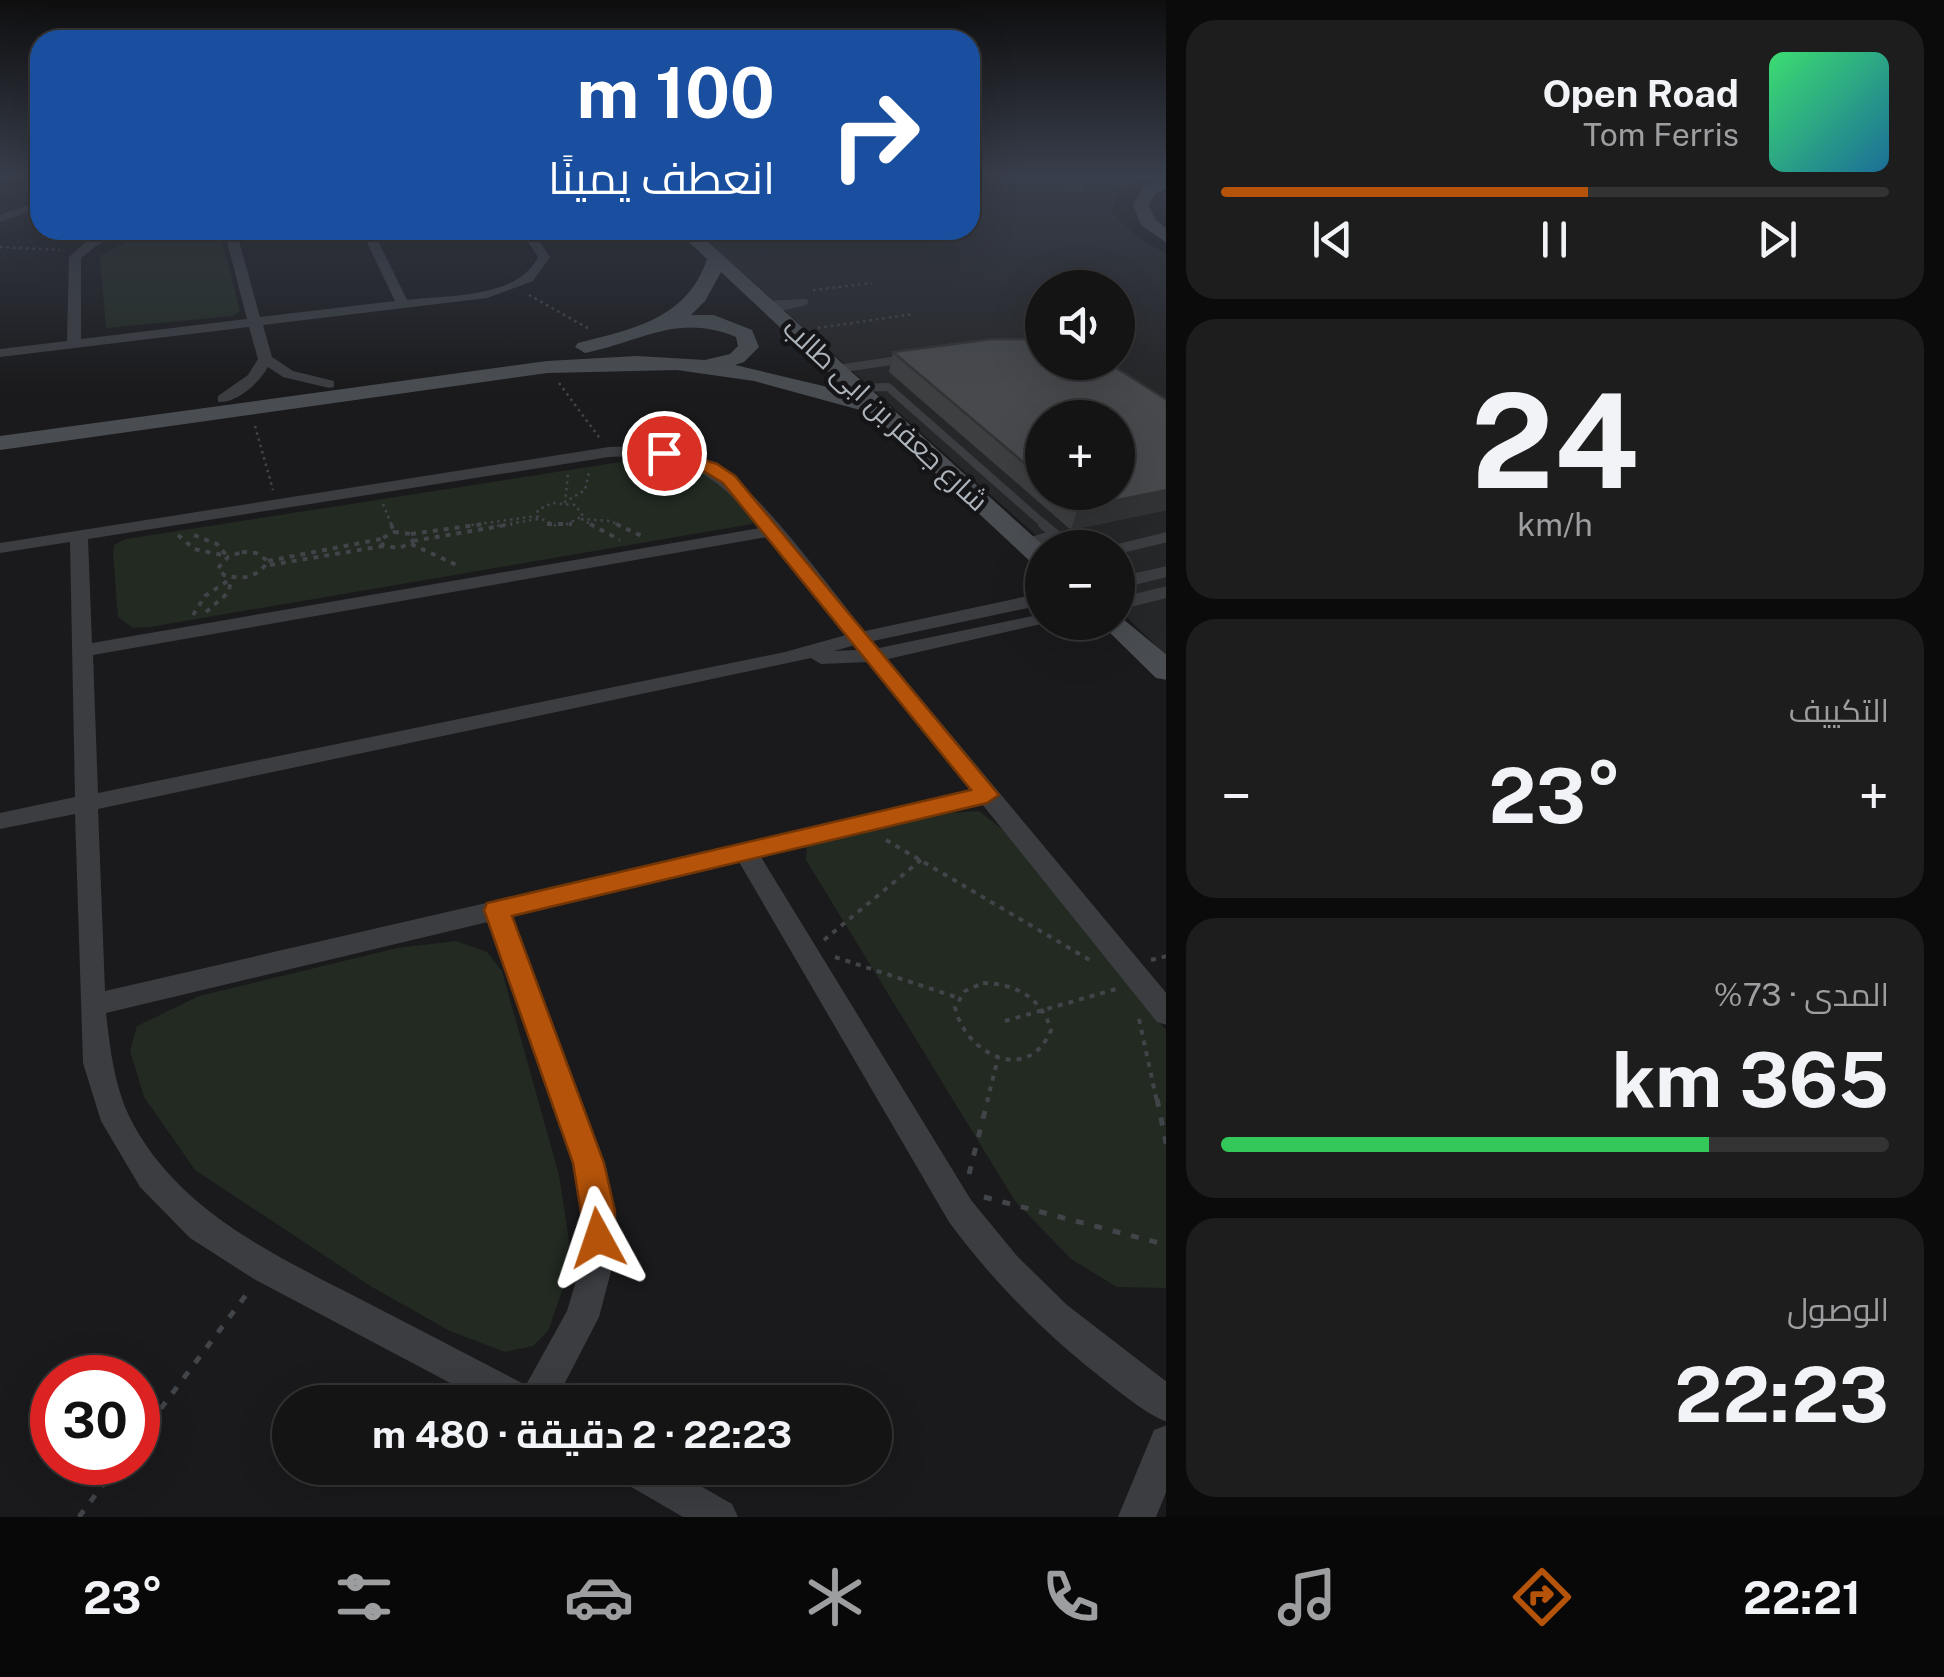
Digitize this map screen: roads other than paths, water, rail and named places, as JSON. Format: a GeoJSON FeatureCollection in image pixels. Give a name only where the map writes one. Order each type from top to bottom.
{"type":"FeatureCollection","features":[{"type":"Feature","properties":{"kind":"street"},"geometry":{"type":"LineString","coordinates":[[74,344],[75,257],[85,248]]}},
{"type":"Feature","properties":{"kind":"street"},"geometry":{"type":"LineString","coordinates":[[235,248],[264,359],[288,374],[329,384]]}},
{"type":"Feature","properties":{"kind":"street"},"geometry":{"type":"LineString","coordinates":[[377,248],[404,305]]}},
{"type":"Feature","properties":{"kind":"street"},"geometry":{"type":"LineString","coordinates":[[0,353],[487,294],[513,286],[541,268],[544,257],[538,248]]}},
{"type":"Feature","properties":{"kind":"street","name":"شارع جعفر بن ابى طالب"},"geometry":{"type":"LineString","coordinates":[[705,248],[1025,542]]}},
{"type":"Feature","properties":{"kind":"street"},"geometry":{"type":"LineString","coordinates":[[0,443],[516,365],[612,342],[671,320],[692,306],[705,290],[716,258]]}},
{"type":"Feature","properties":{"kind":"street"},"geometry":{"type":"LineString","coordinates":[[671,320],[714,321],[744,334],[748,340],[745,353],[712,365]]}},
{"type":"Feature","properties":{"kind":"street"},"geometry":{"type":"LineString","coordinates":[[223,398],[254,378],[264,359]]}},
{"type":"Feature","properties":{"kind":"street"},"geometry":{"type":"LineString","coordinates":[[0,429],[329,384],[516,365],[547,367],[629,360],[712,365],[794,382],[879,408]]}},
{"type":"Feature","properties":{"kind":"street"},"geometry":{"type":"LineString","coordinates":[[0,548],[609,452],[664,453],[711,468],[729,480],[772,531],[1136,984],[1166,1014]]}},
{"type":"Feature","properties":{"kind":"street"},"geometry":{"type":"LineString","coordinates":[[83,652],[772,531]]}},
{"type":"Feature","properties":{"kind":"street"},"geometry":{"type":"LineString","coordinates":[[79,535],[92,1005],[97,1063],[116,1121],[150,1177],[201,1227],[266,1268],[489,1385]]}},
{"type":"Feature","properties":{"kind":"street"},"geometry":{"type":"LineString","coordinates":[[1135,579],[1166,571]]}},
{"type":"Feature","properties":{"kind":"street"},"geometry":{"type":"LineString","coordinates":[[1135,600],[1166,592]]}},
{"type":"Feature","properties":{"kind":"street"},"geometry":{"type":"LineString","coordinates":[[0,821],[787,658],[859,638],[1025,604]]}},
{"type":"Feature","properties":{"kind":"street"},"geometry":{"type":"LineString","coordinates":[[787,658],[873,656],[1025,624]]}},
{"type":"Feature","properties":{"kind":"street"},"geometry":{"type":"LineString","coordinates":[[1132,640],[1166,671]]}},
{"type":"Feature","properties":{"kind":"street"},"geometry":{"type":"LineString","coordinates":[[92,1005],[987,795]]}},
{"type":"Feature","properties":{"kind":"street"},"geometry":{"type":"LineString","coordinates":[[745,852],[962,1202],[986,1248],[1038,1305],[1101,1359],[1166,1404]]}},
{"type":"Feature","properties":{"kind":"street"},"geometry":{"type":"LineString","coordinates":[[496,910],[588,1163],[599,1211],[598,1264],[582,1317],[545,1385]]}},
{"type":"Feature","properties":{"kind":"street"},"geometry":{"type":"LineString","coordinates":[[1137,1517],[1166,1443]]}},
{"type":"Feature","properties":{"kind":"street"},"geometry":{"type":"LineString","coordinates":[[663,1485],[718,1517]]}},
{"type":"Feature","properties":{"kind":"lane"},"geometry":{"type":"LineString","coordinates":[[837,370],[916,358]]}},
{"type":"Feature","properties":{"kind":"lane"},"geometry":{"type":"LineString","coordinates":[[858,388],[888,387],[1050,530]]}},
{"type":"Feature","properties":{"kind":"lane"},"geometry":{"type":"LineString","coordinates":[[909,436],[940,432]]}},
{"type":"Feature","properties":{"kind":"lane"},"geometry":{"type":"LineString","coordinates":[[968,489],[1000,484]]}},
{"type":"Feature","properties":{"kind":"lane"},"geometry":{"type":"LineString","coordinates":[[1135,545],[1166,538]]}}]}
